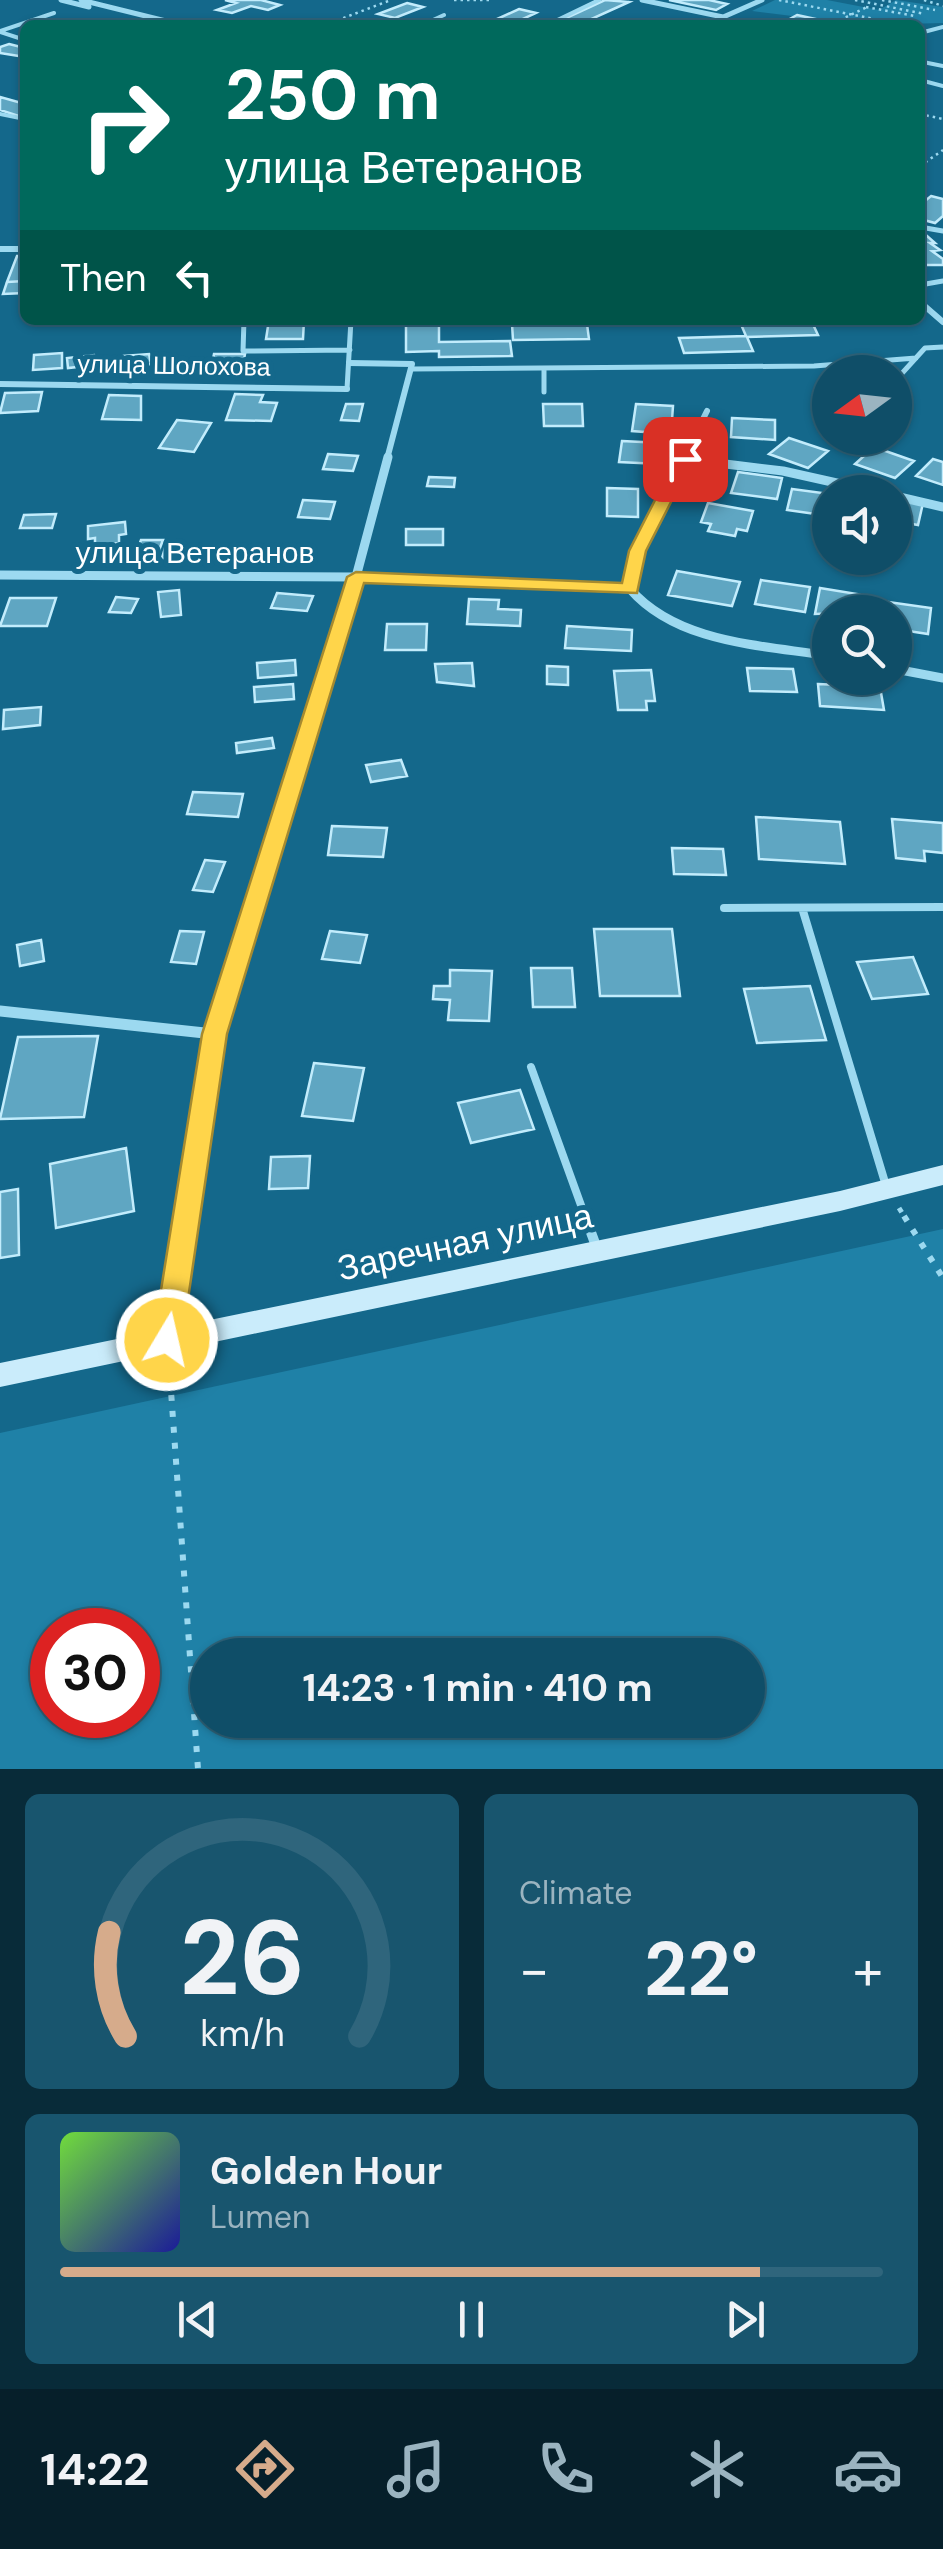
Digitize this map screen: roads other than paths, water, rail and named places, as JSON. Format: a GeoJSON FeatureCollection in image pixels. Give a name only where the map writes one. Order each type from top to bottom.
{"type":"FeatureCollection","features":[{"type":"Feature","properties":{"kind":"street"},"geometry":{"type":"LineString","coordinates":[[61,0],[138,20]]}},
{"type":"Feature","properties":{"kind":"street"},"geometry":{"type":"LineString","coordinates":[[81,0],[162,20]]}},
{"type":"Feature","properties":{"kind":"street"},"geometry":{"type":"LineString","coordinates":[[642,0],[723,17]]}},
{"type":"Feature","properties":{"kind":"street"},"geometry":{"type":"LineString","coordinates":[[716,20],[762,0]]}},
{"type":"Feature","properties":{"kind":"street"},"geometry":{"type":"LineString","coordinates":[[167,1340],[214,1034],[356,577],[412,364],[350,364]]}},
{"type":"Feature","properties":{"kind":"street","name":"улица Шолохова"},"geometry":{"type":"LineString","coordinates":[[0,384],[347,390]]}},
{"type":"Feature","properties":{"kind":"street"},"geometry":{"type":"LineString","coordinates":[[707,411],[638,551],[630,589],[656,614],[680,627],[812,653]]}},
{"type":"Feature","properties":{"kind":"street"},"geometry":{"type":"LineString","coordinates":[[685,459],[812,477]]}},
{"type":"Feature","properties":{"kind":"street"},"geometry":{"type":"LineString","coordinates":[[912,500],[943,507]]}},
{"type":"Feature","properties":{"kind":"street","name":"улица Ветеранов"},"geometry":{"type":"LineString","coordinates":[[0,574],[356,577],[630,589]]}},
{"type":"Feature","properties":{"kind":"street"},"geometry":{"type":"LineString","coordinates":[[912,672],[943,678]]}},
{"type":"Feature","properties":{"kind":"street"},"geometry":{"type":"LineString","coordinates":[[0,1011],[214,1034]]}},
{"type":"Feature","properties":{"kind":"street","name":"Заречная улица"},"geometry":{"type":"LineString","coordinates":[[0,1375],[943,1175]]}},
{"type":"Feature","properties":{"kind":"lane"},"geometry":{"type":"LineString","coordinates":[[557,20],[599,0]]}},
{"type":"Feature","properties":{"kind":"lane"},"geometry":{"type":"LineString","coordinates":[[33,20],[54,13]]}},
{"type":"Feature","properties":{"kind":"lane"},"geometry":{"type":"LineString","coordinates":[[432,20],[444,15]]}},
{"type":"Feature","properties":{"kind":"lane"},"geometry":{"type":"LineString","coordinates":[[244,325],[242,351],[350,350]]}},
{"type":"Feature","properties":{"kind":"lane"},"geometry":{"type":"LineString","coordinates":[[347,390],[351,325]]}},
{"type":"Feature","properties":{"kind":"lane"},"geometry":{"type":"LineString","coordinates":[[912,362],[925,348],[943,346]]}},
{"type":"Feature","properties":{"kind":"lane"},"geometry":{"type":"LineString","coordinates":[[411,369],[814,366],[916,358]]}},
{"type":"Feature","properties":{"kind":"lane"},"geometry":{"type":"LineString","coordinates":[[544,369],[544,392]]}},
{"type":"Feature","properties":{"kind":"lane"},"geometry":{"type":"LineString","coordinates":[[724,908],[804,911],[943,907]]}},
{"type":"Feature","properties":{"kind":"lane"},"geometry":{"type":"LineString","coordinates":[[804,911],[887,1189]]}},
{"type":"Feature","properties":{"kind":"lane"},"geometry":{"type":"LineString","coordinates":[[531,1066],[598,1251]]}}]}
